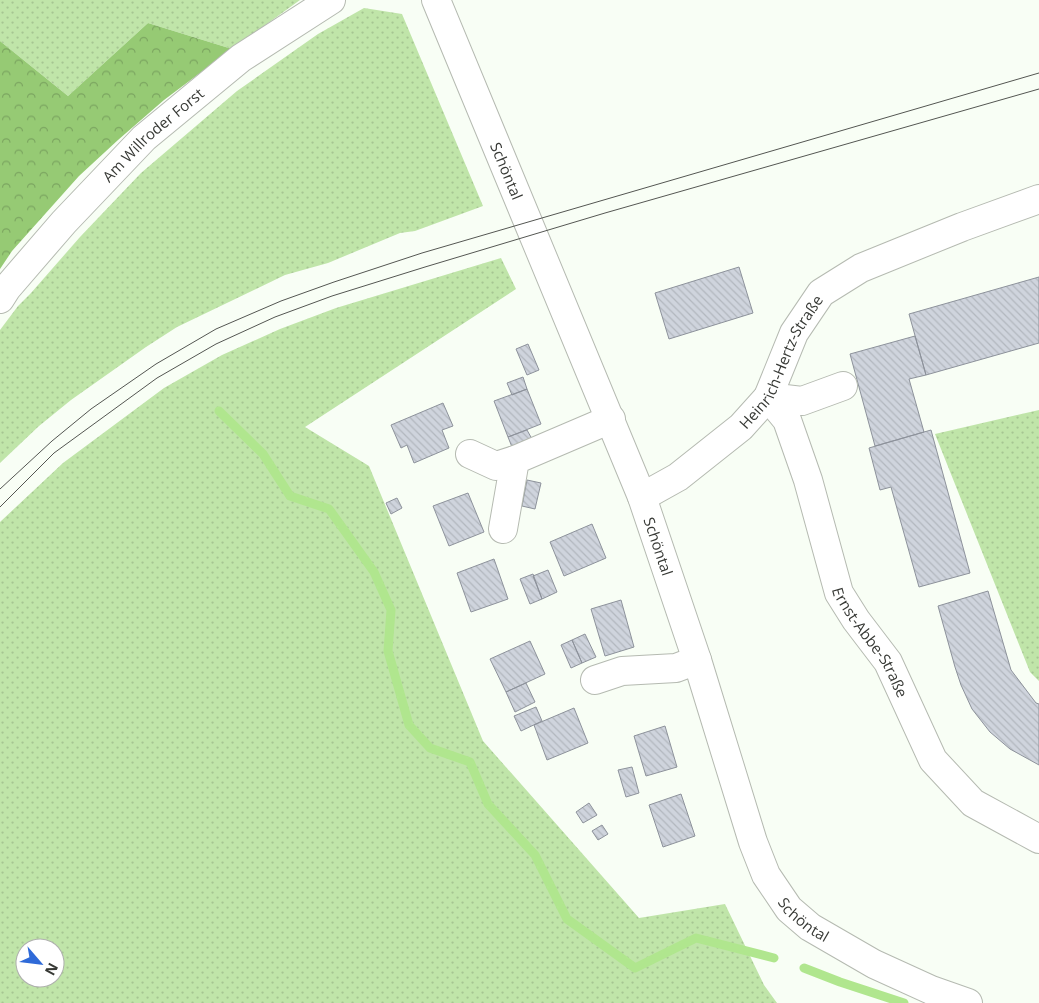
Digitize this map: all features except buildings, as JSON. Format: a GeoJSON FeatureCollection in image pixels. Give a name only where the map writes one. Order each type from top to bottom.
{"type":"FeatureCollection","features":[{"type":"Feature","properties":{"kind":"street","name":"Am Willroder Forst"},"geometry":{"type":"LineString","coordinates":[[0,299],[7,288],[64,222],[144,138],[241,58],[331,0]]}},
{"type":"Feature","properties":{"kind":"street","name":"Schöntal"},"geometry":{"type":"LineString","coordinates":[[436,0],[642,496],[697,660],[753,842],[766,875],[789,909],[810,927],[874,964],[931,990],[968,1003]]}},
{"type":"Feature","properties":{"kind":"street","name":"Heinrich-Hertz-Straße"},"geometry":{"type":"LineString","coordinates":[[642,496],[678,476],[741,427],[768,397],[794,333],[821,293],[861,268],[962,227],[1039,199]]}},
{"type":"Feature","properties":{"kind":"street"},"geometry":{"type":"LineString","coordinates":[[768,397],[802,401],[843,386]]}},
{"type":"Feature","properties":{"kind":"street","name":"Ernst-Abbe-Straße"},"geometry":{"type":"LineString","coordinates":[[768,397],[787,420],[808,480],[839,593],[856,620],[888,662],[933,760],[974,803],[1039,840]]}},
{"type":"Feature","properties":{"kind":"street"},"geometry":{"type":"LineString","coordinates":[[470,454],[496,466],[515,460],[611,419]]}},
{"type":"Feature","properties":{"kind":"street"},"geometry":{"type":"LineString","coordinates":[[503,529],[515,460]]}},
{"type":"Feature","properties":{"kind":"street"},"geometry":{"type":"LineString","coordinates":[[595,680],[622,671],[676,668],[697,660]]}},
{"type":"Feature","properties":{"kind":"green space"},"geometry":{"type":"Polygon","coordinates":[[[0,0],[300,0],[232,49],[148,23],[68,96],[0,41],[0,0]]]}},
{"type":"Feature","properties":{"kind":"green space"},"geometry":{"type":"Polygon","coordinates":[[[364,8],[402,14],[483,206],[415,231],[400,233],[328,263],[285,275],[177,327],[71,400],[39,426],[0,463],[0,330],[18,306],[141,173],[237,91],[318,34],[364,8]]]}},
{"type":"Feature","properties":{"kind":"green space"},"geometry":{"type":"Polygon","coordinates":[[[148,23],[232,49],[164,100],[79,176],[12,251],[0,269],[0,41],[68,96],[148,23]]]}},
{"type":"Feature","properties":{"kind":"green space"},"geometry":{"type":"Polygon","coordinates":[[[501,258],[516,289],[305,427],[369,466],[483,741],[639,918],[725,904],[764,985],[777,1003],[0,1003],[0,522],[63,463],[164,388],[222,355],[280,329],[336,308],[501,258]]]}},
{"type":"Feature","properties":{"kind":"green space"},"geometry":{"type":"Polygon","coordinates":[[[1039,410],[1039,681],[1030,672],[935,434],[1039,410]]]}},
{"type":"Feature","properties":{"kind":"waterway"},"geometry":{"type":"LineString","coordinates":[[219,411],[263,454],[290,496],[329,509],[374,572],[391,610],[388,651],[409,725],[430,748],[470,762],[488,804],[535,855],[567,919],[635,968],[696,938],[774,958]]}},
{"type":"Feature","properties":{"kind":"waterway"},"geometry":{"type":"LineString","coordinates":[[804,968],[904,1003]]}},
{"type":"Feature","properties":{"kind":"tram line"},"geometry":{"type":"LineString","coordinates":[[0,489],[52,441],[91,409],[156,364],[216,329],[281,301],[422,253],[1039,73]]}},
{"type":"Feature","properties":{"kind":"tram line"},"geometry":{"type":"LineString","coordinates":[[0,507],[54,453],[157,378],[216,344],[275,317],[332,296],[605,213],[1039,89]]}}]}
